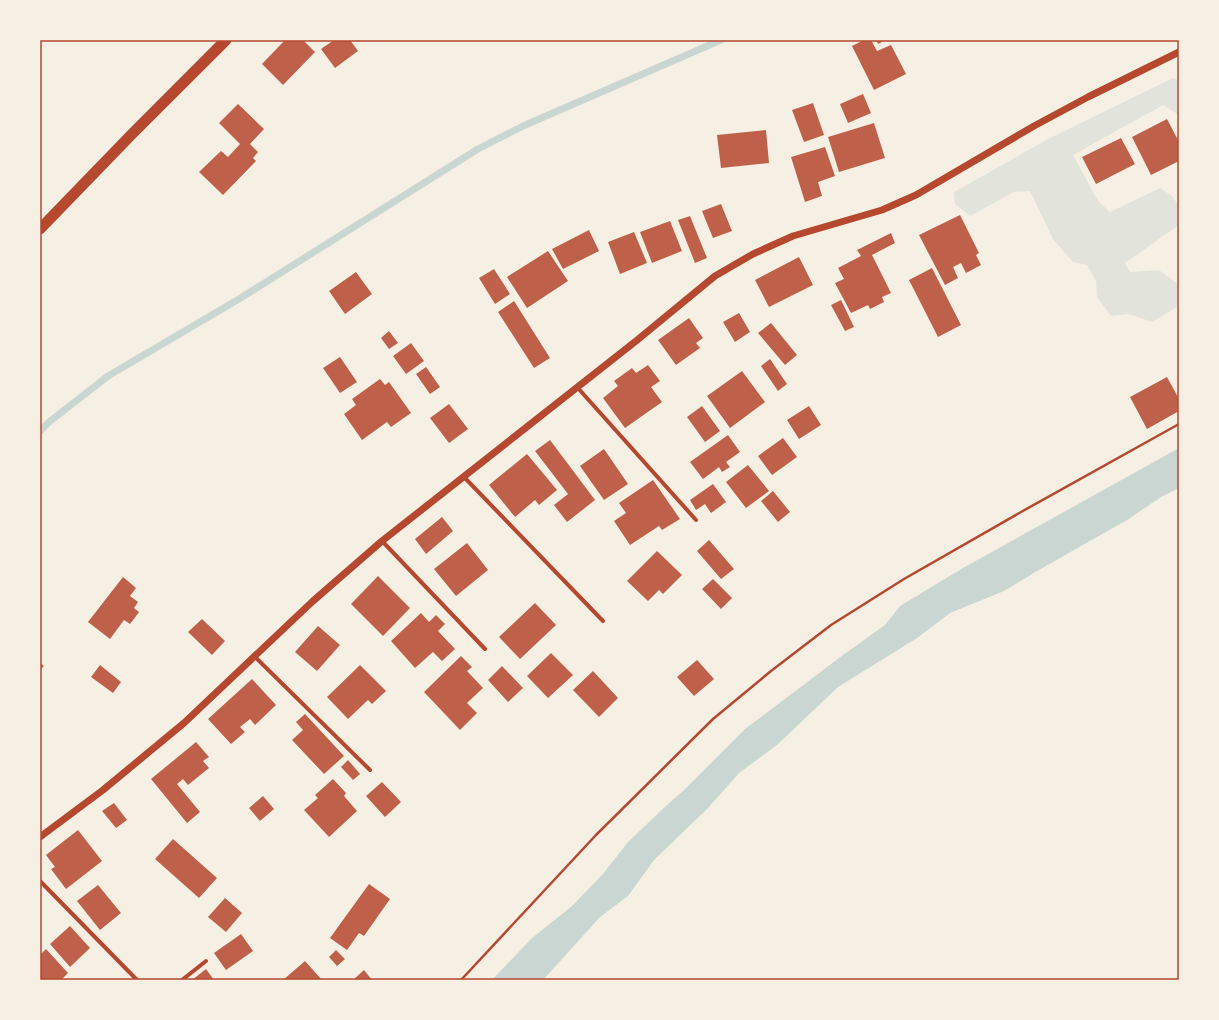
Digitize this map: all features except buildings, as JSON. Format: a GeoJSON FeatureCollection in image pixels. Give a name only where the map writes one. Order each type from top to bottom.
{"type":"FeatureCollection","features":[{"type":"Feature","properties":{"kind":"highway"},"geometry":{"type":"LineString","coordinates":[[40,229],[226,40]]}},
{"type":"Feature","properties":{"kind":"street"},"geometry":{"type":"LineString","coordinates":[[40,837],[103,790],[184,723],[313,601],[382,541],[715,276],[753,254],[794,236],[882,210],[916,195],[1034,126],[1088,97],[1179,52]]}},
{"type":"Feature","properties":{"kind":"street"},"geometry":{"type":"LineString","coordinates":[[577,387],[696,520]]}},
{"type":"Feature","properties":{"kind":"street"},"geometry":{"type":"LineString","coordinates":[[463,476],[603,621]]}},
{"type":"Feature","properties":{"kind":"street"},"geometry":{"type":"LineString","coordinates":[[382,541],[485,648]]}},
{"type":"Feature","properties":{"kind":"street"},"geometry":{"type":"LineString","coordinates":[[254,656],[370,770]]}},
{"type":"Feature","properties":{"kind":"street"},"geometry":{"type":"LineString","coordinates":[[40,881],[137,980]]}},
{"type":"Feature","properties":{"kind":"street"},"geometry":{"type":"LineString","coordinates":[[182,980],[206,961]]}},
{"type":"Feature","properties":{"kind":"path"},"geometry":{"type":"LineString","coordinates":[[461,980],[601,830],[713,719],[771,671],[831,625],[904,579],[1020,512],[1179,424]]}},
{"type":"Feature","properties":{"kind":"shaded area"},"geometry":{"type":"Polygon","coordinates":[[[1173,78],[1179,80],[1179,115],[1163,105],[1073,155],[1098,201],[1110,212],[1160,188],[1172,196],[1179,206],[1179,225],[1125,263],[1130,272],[1159,270],[1179,285],[1179,301],[1177,307],[1152,322],[1129,314],[1111,316],[1097,297],[1096,281],[1087,265],[1073,262],[1053,239],[1030,191],[1014,192],[970,216],[955,204],[954,192],[1048,139],[1173,78]]]}},
{"type":"Feature","properties":{"kind":"shaded area"},"geometry":{"type":"Polygon","coordinates":[[[1179,448],[1179,488],[1161,497],[1127,520],[1004,591],[950,613],[917,638],[838,687],[778,744],[739,773],[708,808],[654,860],[628,896],[600,917],[543,980],[492,980],[531,939],[572,906],[603,874],[628,842],[683,791],[745,729],[885,625],[900,606],[963,568],[1179,448]]]}},
{"type":"Feature","properties":{"kind":"waterway"},"geometry":{"type":"LineString","coordinates":[[40,431],[49,422],[108,376],[239,299],[478,149],[523,126],[721,40]]}}]}
